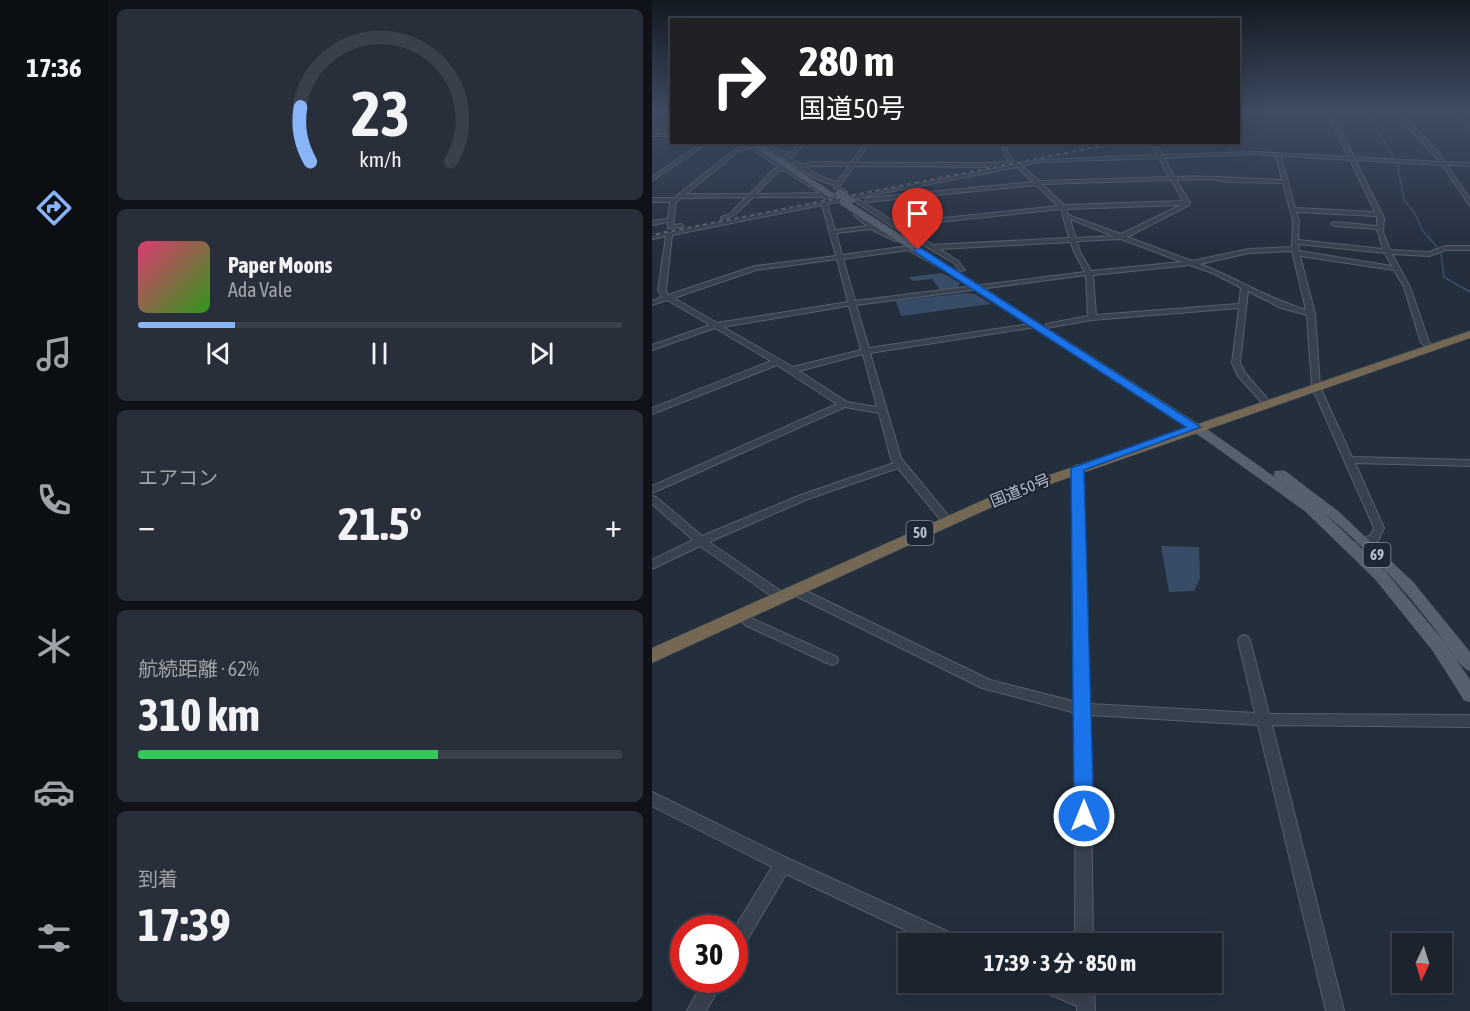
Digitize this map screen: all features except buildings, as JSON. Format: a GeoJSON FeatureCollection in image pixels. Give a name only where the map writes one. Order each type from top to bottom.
{"type":"FeatureCollection","features":[{"type":"Feature","properties":{"kind":"highway","name":"国道50号"},"geometry":{"type":"LineString","coordinates":[[652,656],[947,521],[1077,468],[1470,334]]}},
{"type":"Feature","properties":{"kind":"main road","name":"69"},"geometry":{"type":"LineString","coordinates":[[774,158],[961,270],[1036,325],[1296,485],[1362,542],[1433,614],[1470,665]]}},
{"type":"Feature","properties":{"kind":"main road","name":"69"},"geometry":{"type":"LineString","coordinates":[[783,158],[949,270],[1049,326],[1200,426],[1271,478],[1350,544],[1380,575],[1439,647],[1470,695]]}},
{"type":"Feature","properties":{"kind":"street"},"geometry":{"type":"LineString","coordinates":[[652,179],[683,158]]}},
{"type":"Feature","properties":{"kind":"street"},"geometry":{"type":"LineString","coordinates":[[652,200],[671,200],[681,196],[728,158]]}},
{"type":"Feature","properties":{"kind":"street"},"geometry":{"type":"LineString","coordinates":[[770,158],[785,169],[896,225],[959,264],[961,270]]}},
{"type":"Feature","properties":{"kind":"street"},"geometry":{"type":"LineString","coordinates":[[788,158],[828,183],[838,184]]}},
{"type":"Feature","properties":{"kind":"street"},"geometry":{"type":"LineString","coordinates":[[858,158],[836,188],[844,194],[825,197],[842,198],[876,227],[934,264],[949,270]]}},
{"type":"Feature","properties":{"kind":"street"},"geometry":{"type":"LineString","coordinates":[[801,166],[998,164],[1012,162],[1009,158]]}},
{"type":"Feature","properties":{"kind":"street"},"geometry":{"type":"LineString","coordinates":[[652,237],[1038,161],[1107,158]]}},
{"type":"Feature","properties":{"kind":"street"},"geometry":{"type":"LineString","coordinates":[[1161,158],[1187,203]]}},
{"type":"Feature","properties":{"kind":"street"},"geometry":{"type":"LineString","coordinates":[[1279,158],[1294,210],[1295,248],[1311,314],[1316,387],[1379,528],[1374,538],[1362,542]]}},
{"type":"Feature","properties":{"kind":"street"},"geometry":{"type":"LineString","coordinates":[[1352,158],[1379,214],[1380,232],[1395,268],[1410,294],[1425,344],[1430,347]]}},
{"type":"Feature","properties":{"kind":"street"},"geometry":{"type":"LineString","coordinates":[[1367,158],[1470,165]]}},
{"type":"Feature","properties":{"kind":"street"},"geometry":{"type":"LineString","coordinates":[[1439,158],[1470,204]]}},
{"type":"Feature","properties":{"kind":"street"},"geometry":{"type":"LineString","coordinates":[[1018,165],[1063,207],[1077,252],[1089,273],[1092,318]]}},
{"type":"Feature","properties":{"kind":"street"},"geometry":{"type":"LineString","coordinates":[[671,200],[670,227],[673,228],[728,217],[776,170],[785,169]]}},
{"type":"Feature","properties":{"kind":"street"},"geometry":{"type":"LineString","coordinates":[[681,196],[842,198],[959,191],[1037,183],[1210,177],[1228,180],[1286,182]]}},
{"type":"Feature","properties":{"kind":"street"},"geometry":{"type":"LineString","coordinates":[[948,178],[959,191]]}},
{"type":"Feature","properties":{"kind":"street"},"geometry":{"type":"LineString","coordinates":[[824,203],[899,465],[947,521]]}},
{"type":"Feature","properties":{"kind":"street"},"geometry":{"type":"LineString","coordinates":[[896,225],[1063,207],[1187,203]]}},
{"type":"Feature","properties":{"kind":"street"},"geometry":{"type":"LineString","coordinates":[[931,247],[1123,236],[1187,203]]}},
{"type":"Feature","properties":{"kind":"street"},"geometry":{"type":"LineString","coordinates":[[1294,210],[1379,214]]}},
{"type":"Feature","properties":{"kind":"street"},"geometry":{"type":"LineString","coordinates":[[1067,216],[1191,264],[1293,310],[1311,314]]}},
{"type":"Feature","properties":{"kind":"street"},"geometry":{"type":"LineString","coordinates":[[652,223],[670,220]]}},
{"type":"Feature","properties":{"kind":"street"},"geometry":{"type":"LineString","coordinates":[[1334,225],[1381,228]]}},
{"type":"Feature","properties":{"kind":"street"},"geometry":{"type":"LineString","coordinates":[[831,232],[876,227]]}},
{"type":"Feature","properties":{"kind":"street"},"geometry":{"type":"LineString","coordinates":[[669,234],[662,290],[667,297],[792,370],[844,404],[883,411]]}},
{"type":"Feature","properties":{"kind":"street"},"geometry":{"type":"LineString","coordinates":[[652,348],[715,326],[853,304],[1089,273],[1191,264],[1249,251],[1334,243],[1388,251],[1432,254],[1444,249],[1470,248]]}},
{"type":"Feature","properties":{"kind":"street"},"geometry":{"type":"LineString","coordinates":[[652,303],[755,268],[909,248]]}},
{"type":"Feature","properties":{"kind":"street"},"geometry":{"type":"LineString","coordinates":[[1295,248],[1395,268]]}},
{"type":"Feature","properties":{"kind":"street"},"geometry":{"type":"LineString","coordinates":[[1245,287],[1236,363],[1241,374],[1267,403]]}},
{"type":"Feature","properties":{"kind":"street"},"geometry":{"type":"LineString","coordinates":[[1049,326],[1092,318],[1241,306]]}},
{"type":"Feature","properties":{"kind":"street"},"geometry":{"type":"LineString","coordinates":[[792,370],[866,351],[1036,325]]}},
{"type":"Feature","properties":{"kind":"street"},"geometry":{"type":"LineString","coordinates":[[652,411],[776,362]]}},
{"type":"Feature","properties":{"kind":"street"},"geometry":{"type":"LineString","coordinates":[[652,490],[844,404]]}},
{"type":"Feature","properties":{"kind":"street"},"geometry":{"type":"LineString","coordinates":[[1350,460],[1470,463]]}},
{"type":"Feature","properties":{"kind":"street"},"geometry":{"type":"LineString","coordinates":[[652,565],[700,540],[785,505],[899,465]]}},
{"type":"Feature","properties":{"kind":"street"},"geometry":{"type":"LineString","coordinates":[[1077,468],[1084,774],[1084,933]]}},
{"type":"Feature","properties":{"kind":"street"},"geometry":{"type":"LineString","coordinates":[[652,499],[700,540],[781,597]]}},
{"type":"Feature","properties":{"kind":"street"},"geometry":{"type":"LineString","coordinates":[[796,591],[987,684],[1081,709],[1264,719],[1470,721]]}},
{"type":"Feature","properties":{"kind":"street"},"geometry":{"type":"LineString","coordinates":[[741,615],[749,622],[832,660]]}},
{"type":"Feature","properties":{"kind":"street"},"geometry":{"type":"LineString","coordinates":[[1244,640],[1335,1011]]}},
{"type":"Feature","properties":{"kind":"street"},"geometry":{"type":"LineString","coordinates":[[652,799],[783,864],[932,933]]}},
{"type":"Feature","properties":{"kind":"street"},"geometry":{"type":"LineString","coordinates":[[748,923],[783,864]]}},
{"type":"Feature","properties":{"kind":"street"},"geometry":{"type":"LineString","coordinates":[[696,1011],[706,993]]}},
{"type":"Feature","properties":{"kind":"water"},"geometry":{"type":"Polygon","coordinates":[[[942,273],[960,283],[958,287],[940,290],[932,279],[912,281],[909,277],[942,273]]]}},
{"type":"Feature","properties":{"kind":"water"},"geometry":{"type":"Polygon","coordinates":[[[965,293],[975,294],[991,304],[901,316],[896,301],[965,293]]]}},
{"type":"Feature","properties":{"kind":"water"},"geometry":{"type":"Polygon","coordinates":[[[1161,546],[1199,547],[1200,578],[1194,591],[1169,592],[1161,546]]]}},
{"type":"Feature","properties":{"kind":"waterway"},"geometry":{"type":"LineString","coordinates":[[1397,163],[1404,200],[1414,212],[1423,231],[1437,247]]}},
{"type":"Feature","properties":{"kind":"waterway"},"geometry":{"type":"LineString","coordinates":[[1441,253],[1444,277],[1449,280]]}},
{"type":"Feature","properties":{"kind":"waterway"},"geometry":{"type":"LineString","coordinates":[[1447,279],[1470,292]]}},
{"type":"Feature","properties":{"kind":"railway"},"geometry":{"type":"LineString","coordinates":[[652,235],[1039,158]]}},
{"type":"Feature","properties":{"kind":"route"},"geometry":{"type":"LineString","coordinates":[[918,250],[1195,427],[1077,468],[1084,816]]}}]}
